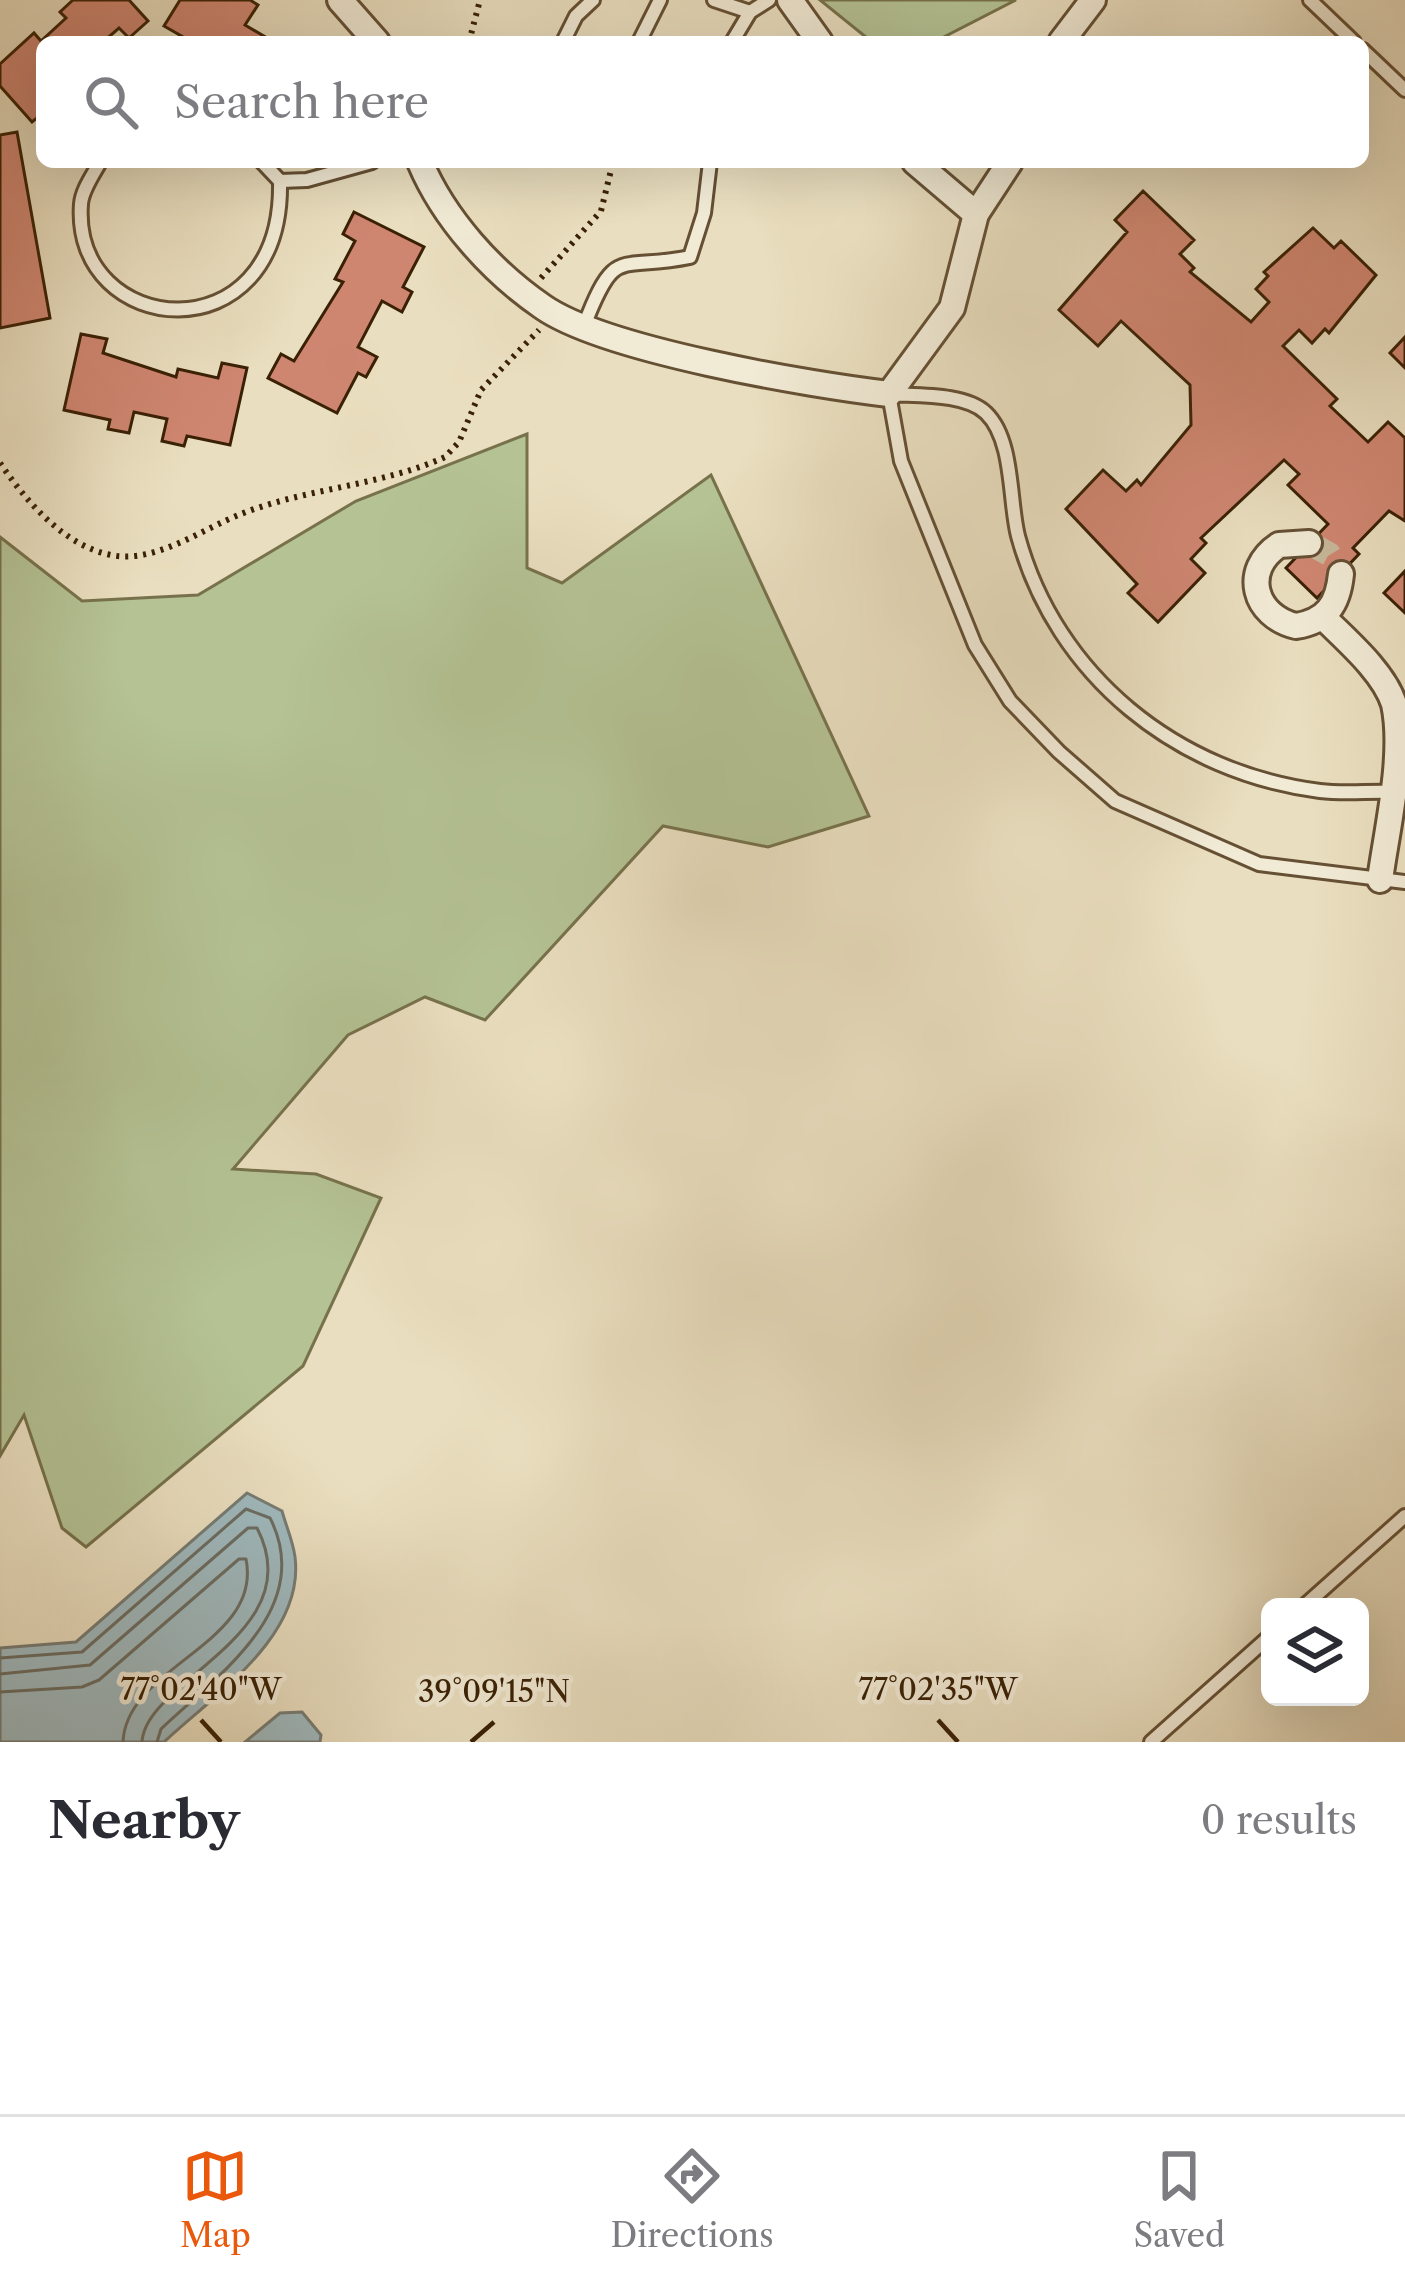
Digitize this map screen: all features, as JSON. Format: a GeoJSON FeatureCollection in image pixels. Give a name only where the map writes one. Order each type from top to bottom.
{"type":"FeatureCollection","features":[{"type":"Feature","properties":{"kind":"street"},"geometry":{"type":"LineString","coordinates":[[340,0],[372,36]]}},
{"type":"Feature","properties":{"kind":"street"},"geometry":{"type":"LineString","coordinates":[[790,0],[816,36]]}},
{"type":"Feature","properties":{"kind":"street"},"geometry":{"type":"LineString","coordinates":[[1066,36],[1093,0]]}},
{"type":"Feature","properties":{"kind":"street"},"geometry":{"type":"LineString","coordinates":[[423,168],[444,208],[549,311],[584,327],[824,386],[889,394],[952,308],[976,214],[1006,168]]}},
{"type":"Feature","properties":{"kind":"street"},"geometry":{"type":"LineString","coordinates":[[921,168],[976,214]]}},
{"type":"Feature","properties":{"kind":"street"},"geometry":{"type":"LineString","coordinates":[[1309,543],[1292,541],[1268,553],[1256,577],[1256,590],[1269,615],[1296,626],[1323,617],[1339,593],[1341,574]]}},
{"type":"Feature","properties":{"kind":"street"},"geometry":{"type":"LineString","coordinates":[[1323,617],[1359,653],[1394,702],[1398,792],[1393,881]]}},
{"type":"Feature","properties":{"kind":"lane"},"geometry":{"type":"LineString","coordinates":[[566,36],[593,0]]}},
{"type":"Feature","properties":{"kind":"lane"},"geometry":{"type":"LineString","coordinates":[[642,36],[660,0]]}},
{"type":"Feature","properties":{"kind":"lane"},"geometry":{"type":"LineString","coordinates":[[713,0],[750,12]]}},
{"type":"Feature","properties":{"kind":"lane"},"geometry":{"type":"LineString","coordinates":[[736,36],[750,12],[769,0]]}},
{"type":"Feature","properties":{"kind":"lane"},"geometry":{"type":"LineString","coordinates":[[1310,0],[1348,36]]}},
{"type":"Feature","properties":{"kind":"lane"},"geometry":{"type":"LineString","coordinates":[[1369,56],[1405,90]]}},
{"type":"Feature","properties":{"kind":"lane"},"geometry":{"type":"LineString","coordinates":[[97,168],[80,200],[83,239],[121,290],[171,313],[197,312],[228,298],[249,276],[281,210],[280,181],[268,168]]}},
{"type":"Feature","properties":{"kind":"lane"},"geometry":{"type":"LineString","coordinates":[[280,181],[308,180],[351,168]]}},
{"type":"Feature","properties":{"kind":"lane"},"geometry":{"type":"LineString","coordinates":[[584,327],[600,285],[615,268],[630,260],[690,257],[704,212],[709,168]]}},
{"type":"Feature","properties":{"kind":"lane"},"geometry":{"type":"LineString","coordinates":[[1393,881],[1259,864],[1115,801],[1059,752],[1010,701],[975,645],[901,461],[889,394],[968,403],[988,414],[1000,438],[1010,506],[1041,600],[1079,659],[1121,706],[1168,740],[1234,769],[1322,791],[1398,792]]}},
{"type":"Feature","properties":{"kind":"lane"},"geometry":{"type":"LineString","coordinates":[[1313,1598],[1405,1516]]}},
{"type":"Feature","properties":{"kind":"lane"},"geometry":{"type":"LineString","coordinates":[[1151,1742],[1261,1644]]}},
{"type":"Feature","properties":{"kind":"path"},"geometry":{"type":"LineString","coordinates":[[471,36],[480,0]]}},
{"type":"Feature","properties":{"kind":"path"},"geometry":{"type":"LineString","coordinates":[[528,295],[601,211],[612,168]]}},
{"type":"Feature","properties":{"kind":"path"},"geometry":{"type":"LineString","coordinates":[[0,463],[40,512],[84,545],[112,556],[156,551],[245,512],[446,457],[459,442],[481,390],[523,352],[549,311]]}},
{"type":"Feature","properties":{"kind":"green space"},"geometry":{"type":"Polygon","coordinates":[[[820,0],[1016,0],[946,36],[865,36],[820,0]]]}},
{"type":"Feature","properties":{"kind":"green space"},"geometry":{"type":"Polygon","coordinates":[[[527,434],[527,568],[562,583],[711,475],[869,816],[768,847],[663,826],[485,1020],[425,997],[348,1035],[233,1169],[316,1174],[381,1198],[303,1366],[86,1547],[62,1528],[24,1415],[0,1456],[0,537],[82,601],[198,595],[356,501],[527,434]]]}},
{"type":"Feature","properties":{"kind":"water"},"geometry":{"type":"Polygon","coordinates":[[[247,1493],[282,1511],[295,1557],[294,1586],[286,1613],[252,1662],[164,1742],[0,1742],[0,1648],[76,1642],[247,1493]]]}},
{"type":"Feature","properties":{"kind":"water"},"geometry":{"type":"Polygon","coordinates":[[[302,1712],[321,1735],[320,1742],[245,1742],[280,1713],[302,1712]]]}},
{"type":"Feature","properties":{"kind":"building"},"geometry":{"type":"Polygon","coordinates":[[[73,0],[129,0],[148,21],[131,36],[119,28],[110,36],[46,36],[66,18],[60,12],[73,0]]]}},
{"type":"Feature","properties":{"kind":"building"},"geometry":{"type":"Polygon","coordinates":[[[180,0],[250,0],[258,5],[245,25],[264,36],[182,36],[164,26],[180,0]]]}},
{"type":"Feature","properties":{"kind":"building"},"geometry":{"type":"Polygon","coordinates":[[[34,33],[36,119],[32,122],[0,86],[0,64],[34,33]]]}},
{"type":"Feature","properties":{"kind":"building"},"geometry":{"type":"Polygon","coordinates":[[[17,132],[50,318],[0,328],[0,135],[17,132]]]}},
{"type":"Feature","properties":{"kind":"building"},"geometry":{"type":"Polygon","coordinates":[[[1143,191],[1194,240],[1180,254],[1194,268],[1190,272],[1251,322],[1269,302],[1256,289],[1268,276],[1264,272],[1313,228],[1334,248],[1341,241],[1376,275],[1329,333],[1325,329],[1312,343],[1299,330],[1283,346],[1337,399],[1330,406],[1368,442],[1388,422],[1405,438],[1405,521],[1389,511],[1353,548],[1359,554],[1317,598],[1286,568],[1328,524],[1288,485],[1299,474],[1284,460],[1201,538],[1206,543],[1191,559],[1205,573],[1158,622],[1128,593],[1137,584],[1066,509],[1103,470],[1126,491],[1137,480],[1141,485],[1191,425],[1190,385],[1121,321],[1098,346],[1059,310],[1127,232],[1115,220],[1143,191]]]}},
{"type":"Feature","properties":{"kind":"building"},"geometry":{"type":"Polygon","coordinates":[[[354,212],[424,247],[403,287],[412,292],[402,312],[382,301],[358,347],[377,357],[366,377],[358,373],[337,413],[268,378],[281,354],[294,361],[343,282],[335,279],[355,241],[343,234],[354,212]]]}},
{"type":"Feature","properties":{"kind":"building"},"geometry":{"type":"Polygon","coordinates":[[[81,334],[107,339],[103,353],[176,377],[178,369],[218,378],[222,363],[247,368],[230,445],[187,436],[184,446],[162,441],[167,419],[134,412],[129,433],[108,429],[110,420],[64,410],[81,334]]]}},
{"type":"Feature","properties":{"kind":"building"},"geometry":{"type":"Polygon","coordinates":[[[1405,337],[1405,368],[1390,353],[1405,337]]]}},
{"type":"Feature","properties":{"kind":"building"},"geometry":{"type":"Polygon","coordinates":[[[1405,571],[1405,613],[1384,593],[1405,571]]]}},
{"type":"Feature","properties":{"kind":"tunnel"},"geometry":{"type":"LineString","coordinates":[[1309,543],[1329,554],[1341,574]]}}]}
